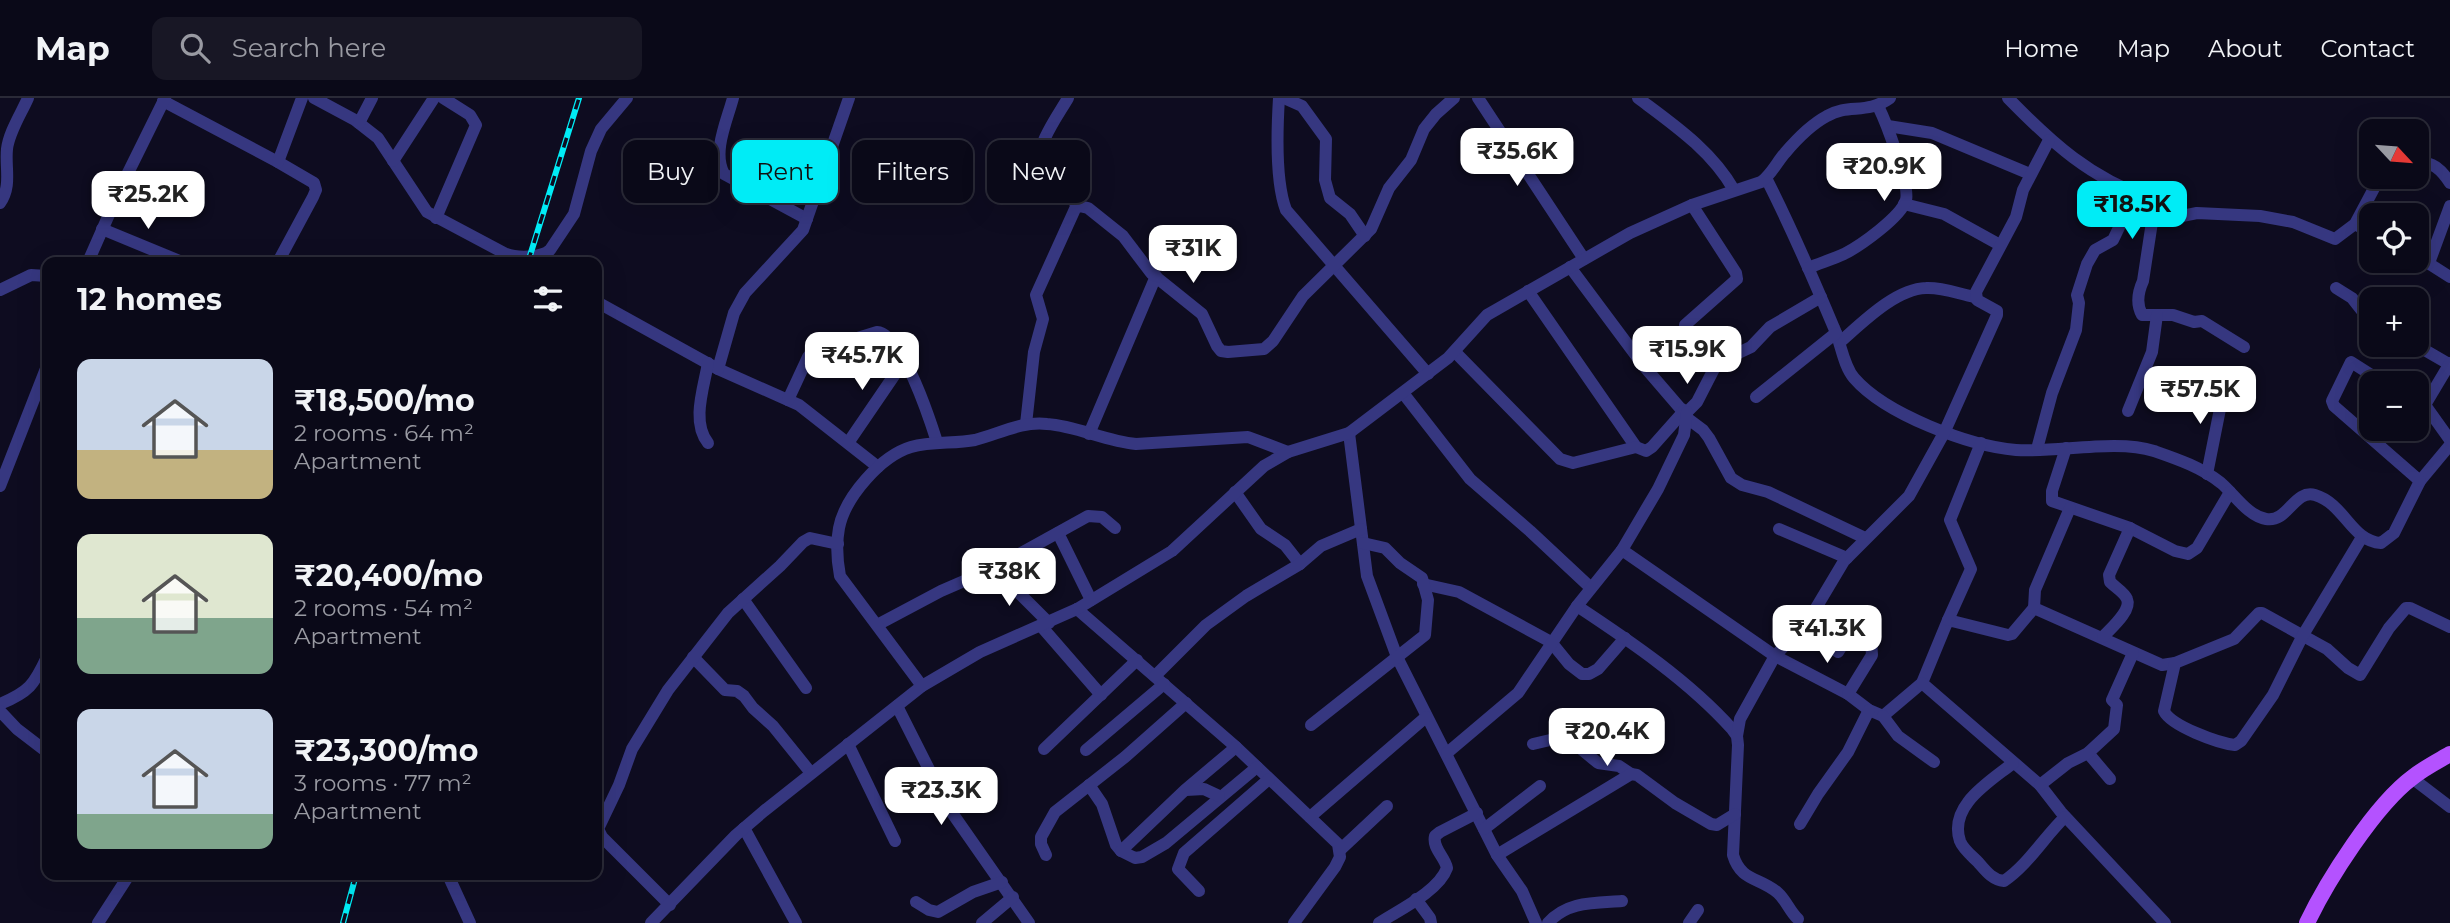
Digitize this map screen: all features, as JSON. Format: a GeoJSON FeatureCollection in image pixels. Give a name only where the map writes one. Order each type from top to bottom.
{"type":"FeatureCollection","features":[{"type":"Feature","properties":{"kind":"main road"},"geometry":{"type":"LineString","coordinates":[[2307,923],[2315,905],[2366,828],[2387,802],[2412,778],[2450,754]]}},
{"type":"Feature","properties":{"kind":"street"},"geometry":{"type":"LineString","coordinates":[[0,203],[8,184],[6,135],[29,98]]}},
{"type":"Feature","properties":{"kind":"street"},"geometry":{"type":"LineString","coordinates":[[278,162],[302,98]]}},
{"type":"Feature","properties":{"kind":"street"},"geometry":{"type":"LineString","coordinates":[[314,98],[359,123],[378,138],[422,207],[436,218],[510,256],[519,257]]}},
{"type":"Feature","properties":{"kind":"street"},"geometry":{"type":"LineString","coordinates":[[359,123],[372,98]]}},
{"type":"Feature","properties":{"kind":"street"},"geometry":{"type":"LineString","coordinates":[[393,161],[434,98]]}},
{"type":"Feature","properties":{"kind":"street"},"geometry":{"type":"LineString","coordinates":[[436,218],[476,125],[470,115],[443,98]]}},
{"type":"Feature","properties":{"kind":"street"},"geometry":{"type":"LineString","coordinates":[[540,257],[551,250],[571,221],[591,151],[607,120],[627,98]]}},
{"type":"Feature","properties":{"kind":"street"},"geometry":{"type":"LineString","coordinates":[[733,98],[719,151],[720,166],[724,174],[807,219]]}},
{"type":"Feature","properties":{"kind":"street"},"geometry":{"type":"LineString","coordinates":[[708,443],[701,432],[699,420],[713,366],[738,303],[797,238],[807,219],[849,98]]}},
{"type":"Feature","properties":{"kind":"street"},"geometry":{"type":"LineString","coordinates":[[1068,98],[1044,139],[1040,155],[1041,166],[1079,206],[1087,208],[1123,236],[1156,276],[1202,314],[1222,351],[1241,352],[1269,346],[1303,296],[1365,236],[1375,222],[1390,188],[1411,160],[1429,121],[1454,98]]}},
{"type":"Feature","properties":{"kind":"street"},"geometry":{"type":"LineString","coordinates":[[1365,236],[1350,214],[1330,198],[1326,188],[1326,139],[1302,106],[1281,98],[1277,133],[1282,199],[1292,218],[1428,374]]}},
{"type":"Feature","properties":{"kind":"street"},"geometry":{"type":"LineString","coordinates":[[1478,98],[1584,259]]}},
{"type":"Feature","properties":{"kind":"street"},"geometry":{"type":"LineString","coordinates":[[1638,98],[1701,147],[1726,175],[1734,190]]}},
{"type":"Feature","properties":{"kind":"street"},"geometry":{"type":"LineString","coordinates":[[1829,98],[1838,111]]}},
{"type":"Feature","properties":{"kind":"street"},"geometry":{"type":"LineString","coordinates":[[651,923],[744,828],[922,686],[980,652],[1077,608],[1172,551],[1264,466],[1288,452],[1349,433],[1455,352],[1480,321],[1528,291],[1630,233],[1692,205],[1761,182],[1792,146],[1820,120],[1838,111],[1878,106],[1890,98]]}},
{"type":"Feature","properties":{"kind":"street"},"geometry":{"type":"LineString","coordinates":[[2008,98],[2049,140],[2088,169],[2127,190],[2151,199],[2148,221],[2152,222],[2197,214],[2260,216],[2293,222],[2335,239],[2355,225],[2374,189]]}},
{"type":"Feature","properties":{"kind":"street"},"geometry":{"type":"LineString","coordinates":[[91,257],[164,100],[314,183],[316,190],[281,257]]}},
{"type":"Feature","properties":{"kind":"street"},"geometry":{"type":"LineString","coordinates":[[1808,268],[1853,248],[1892,219],[1905,204],[1906,191],[1888,127],[1878,106]]}},
{"type":"Feature","properties":{"kind":"street"},"geometry":{"type":"LineString","coordinates":[[1888,127],[1932,133],[2030,174]]}},
{"type":"Feature","properties":{"kind":"street"},"geometry":{"type":"LineString","coordinates":[[1975,297],[2016,217],[2020,197],[2049,140]]}},
{"type":"Feature","properties":{"kind":"street"},"geometry":{"type":"LineString","coordinates":[[2429,162],[2450,183]]}},
{"type":"Feature","properties":{"kind":"street"},"geometry":{"type":"LineString","coordinates":[[1766,178],[1821,297],[1849,370],[1857,381],[1906,416],[1944,433],[2017,450],[2145,448],[2185,462],[2207,474],[2255,515],[2269,520],[2284,516],[2300,498],[2307,494],[2315,495],[2342,512],[2362,537],[2374,543],[2381,543],[2394,533],[2420,481],[2450,442],[2429,413]]}},
{"type":"Feature","properties":{"kind":"street"},"geometry":{"type":"LineString","coordinates":[[2037,449],[2052,393],[2076,330],[2079,303],[2077,295],[2087,264],[2095,250],[2113,240],[2125,215],[2127,190]]}},
{"type":"Feature","properties":{"kind":"street"},"geometry":{"type":"LineString","coordinates":[[1905,204],[1944,214],[2000,245]]}},
{"type":"Feature","properties":{"kind":"street"},"geometry":{"type":"LineString","coordinates":[[1685,325],[1737,279],[1736,273],[1692,205]]}},
{"type":"Feature","properties":{"kind":"street"},"geometry":{"type":"LineString","coordinates":[[1026,424],[1034,352],[1043,319],[1036,295],[1071,216],[1079,206]]}},
{"type":"Feature","properties":{"kind":"street"},"geometry":{"type":"LineString","coordinates":[[2450,206],[2429,263],[2450,277]]}},
{"type":"Feature","properties":{"kind":"street"},"geometry":{"type":"LineString","coordinates":[[2152,222],[2143,281],[2139,289],[2138,305],[2144,317],[2173,316],[2194,322],[2202,321],[2244,347]]}},
{"type":"Feature","properties":{"kind":"street"},"geometry":{"type":"LineString","coordinates":[[2355,225],[2359,227]]}},
{"type":"Feature","properties":{"kind":"street"},"geometry":{"type":"LineString","coordinates":[[102,229],[170,257]]}},
{"type":"Feature","properties":{"kind":"street"},"geometry":{"type":"LineString","coordinates":[[1570,267],[1643,365],[1703,430],[1735,482],[1768,492],[1865,538]]}},
{"type":"Feature","properties":{"kind":"street"},"geometry":{"type":"LineString","coordinates":[[0,290],[31,275],[42,276]]}},
{"type":"Feature","properties":{"kind":"street"},"geometry":{"type":"LineString","coordinates":[[1089,434],[1156,276]]}},
{"type":"Feature","properties":{"kind":"street"},"geometry":{"type":"LineString","coordinates":[[1756,397],[1879,307],[1917,288],[1933,288],[1975,297],[1980,303],[1997,311],[1944,433],[1909,496],[1847,558],[1817,609],[1775,656],[1742,715],[1737,736],[1733,855],[1743,873],[1780,894],[1798,919]]}},
{"type":"Feature","properties":{"kind":"street"},"geometry":{"type":"LineString","coordinates":[[2336,288],[2352,298],[2359,308]]}},
{"type":"Feature","properties":{"kind":"street"},"geometry":{"type":"LineString","coordinates":[[1528,291],[1636,447],[1646,451],[1697,402],[1717,363],[1751,347],[1770,327],[1821,297]]}},
{"type":"Feature","properties":{"kind":"street"},"geometry":{"type":"LineString","coordinates":[[602,305],[713,366],[806,410],[878,467]]}},
{"type":"Feature","properties":{"kind":"street"},"geometry":{"type":"LineString","coordinates":[[2128,411],[2152,352],[2157,316]]}},
{"type":"Feature","properties":{"kind":"street"},"geometry":{"type":"LineString","coordinates":[[788,400],[808,357],[819,348],[884,333],[892,340],[918,388],[937,442]]}},
{"type":"Feature","properties":{"kind":"street"},"geometry":{"type":"LineString","coordinates":[[1455,352],[1560,459],[1573,463],[1636,447]]}},
{"type":"Feature","properties":{"kind":"street"},"geometry":{"type":"LineString","coordinates":[[2429,352],[2449,364],[2429,391]]}},
{"type":"Feature","properties":{"kind":"street"},"geometry":{"type":"LineString","coordinates":[[848,443],[904,361]]}},
{"type":"Feature","properties":{"kind":"street"},"geometry":{"type":"LineString","coordinates":[[2359,428],[2334,406],[2332,401],[2351,362],[2365,371]]}},
{"type":"Feature","properties":{"kind":"street"},"geometry":{"type":"LineString","coordinates":[[0,486],[42,379]]}},
{"type":"Feature","properties":{"kind":"street"},"geometry":{"type":"LineString","coordinates":[[2207,474],[2225,384]]}},
{"type":"Feature","properties":{"kind":"street"},"geometry":{"type":"LineString","coordinates":[[1403,393],[1470,480],[1591,588]]}},
{"type":"Feature","properties":{"kind":"street"},"geometry":{"type":"LineString","coordinates":[[1447,753],[1518,693],[1577,606],[1622,550],[1684,435],[1686,413]]}},
{"type":"Feature","properties":{"kind":"street"},"geometry":{"type":"LineString","coordinates":[[922,686],[840,576],[836,560],[839,527],[865,480],[878,467],[909,447],[977,439],[1026,424],[1049,424],[1136,444],[1248,437],[1288,452]]}},
{"type":"Feature","properties":{"kind":"street"},"geometry":{"type":"LineString","coordinates":[[1349,433],[1367,576],[1397,657],[1497,855],[1522,891],[1536,923]]}},
{"type":"Feature","properties":{"kind":"street"},"geometry":{"type":"LineString","coordinates":[[2374,441],[2420,481]]}},
{"type":"Feature","properties":{"kind":"street"},"geometry":{"type":"LineString","coordinates":[[1883,716],[1922,684],[1971,569],[1950,520],[1981,443]]}},
{"type":"Feature","properties":{"kind":"street"},"geometry":{"type":"LineString","coordinates":[[2066,448],[2052,501],[2130,528],[2175,551],[2188,554],[2197,548],[2230,492]]}},
{"type":"Feature","properties":{"kind":"street"},"geometry":{"type":"LineString","coordinates":[[1235,492],[1261,529],[1285,545],[1300,565]]}},
{"type":"Feature","properties":{"kind":"street"},"geometry":{"type":"LineString","coordinates":[[1948,620],[2012,634],[2034,608],[2035,590],[2070,508]]}},
{"type":"Feature","properties":{"kind":"street"},"geometry":{"type":"LineString","coordinates":[[877,625],[994,568],[1088,516],[1102,517],[1115,528]]}},
{"type":"Feature","properties":{"kind":"street"},"geometry":{"type":"LineString","coordinates":[[2103,637],[2123,614],[2128,602],[2127,597],[2110,582],[2109,575],[2130,528]]}},
{"type":"Feature","properties":{"kind":"street"},"geometry":{"type":"LineString","coordinates":[[1086,750],[1159,680],[1206,625],[1254,590],[1300,565],[1321,546],[1361,529]]}},
{"type":"Feature","properties":{"kind":"street"},"geometry":{"type":"LineString","coordinates":[[1779,529],[1847,558]]}},
{"type":"Feature","properties":{"kind":"street"},"geometry":{"type":"LineString","coordinates":[[1058,533],[1091,600]]}},
{"type":"Feature","properties":{"kind":"street"},"geometry":{"type":"LineString","coordinates":[[2175,663],[2164,711],[2167,719],[2235,745],[2241,741],[2273,695],[2304,635],[2362,537]]}},
{"type":"Feature","properties":{"kind":"street"},"geometry":{"type":"LineString","coordinates":[[602,821],[632,749],[668,690],[728,613],[806,539],[838,544]]}},
{"type":"Feature","properties":{"kind":"street"},"geometry":{"type":"LineString","coordinates":[[1311,725],[1425,635],[1428,600],[1417,573],[1400,563],[1385,548],[1363,543]]}},
{"type":"Feature","properties":{"kind":"street"},"geometry":{"type":"LineString","coordinates":[[1622,550],[1775,656],[1848,694],[1869,710],[1883,716],[1898,736],[1934,762]]}},
{"type":"Feature","properties":{"kind":"street"},"geometry":{"type":"LineString","coordinates":[[994,568],[1045,624],[1101,695]]}},
{"type":"Feature","properties":{"kind":"street"},"geometry":{"type":"LineString","coordinates":[[1423,584],[1459,592],[1551,642],[1575,670],[1582,674],[1590,674],[1603,665],[1625,638]]}},
{"type":"Feature","properties":{"kind":"street"},"geometry":{"type":"LineString","coordinates":[[743,599],[806,688]]}},
{"type":"Feature","properties":{"kind":"street"},"geometry":{"type":"LineString","coordinates":[[1577,606],[1625,638],[1674,676],[1737,736]]}},
{"type":"Feature","properties":{"kind":"street"},"geometry":{"type":"LineString","coordinates":[[1077,608],[1236,747],[1338,844],[1340,850]]}},
{"type":"Feature","properties":{"kind":"street"},"geometry":{"type":"LineString","coordinates":[[2034,608],[2162,665],[2175,663],[2234,639],[2259,613],[2263,613],[2327,649],[2360,675],[2389,628],[2406,608],[2450,628]]}},
{"type":"Feature","properties":{"kind":"street"},"geometry":{"type":"LineString","coordinates":[[1804,625],[1838,652],[1855,625],[1860,622],[1870,627],[1872,655],[1848,694]]}},
{"type":"Feature","properties":{"kind":"street"},"geometry":{"type":"LineString","coordinates":[[2040,785],[2068,763],[2088,753],[2114,729],[2117,705],[2112,701],[2133,653]]}},
{"type":"Feature","properties":{"kind":"street"},"geometry":{"type":"LineString","coordinates":[[693,657],[725,690],[737,691],[744,696],[773,726],[811,773]]}},
{"type":"Feature","properties":{"kind":"street"},"geometry":{"type":"LineString","coordinates":[[1044,749],[1137,660]]}},
{"type":"Feature","properties":{"kind":"street"},"geometry":{"type":"LineString","coordinates":[[0,704],[21,695],[42,676]]}},
{"type":"Feature","properties":{"kind":"street"},"geometry":{"type":"LineString","coordinates":[[1922,684],[2040,785],[2065,817],[2165,923]]}},
{"type":"Feature","properties":{"kind":"street"},"geometry":{"type":"LineString","coordinates":[[1046,855],[1041,837],[1051,817],[1186,703]]}},
{"type":"Feature","properties":{"kind":"street"},"geometry":{"type":"LineString","coordinates":[[897,706],[948,807],[1029,923]]}},
{"type":"Feature","properties":{"kind":"street"},"geometry":{"type":"LineString","coordinates":[[1800,824],[1848,752],[1869,710]]}},
{"type":"Feature","properties":{"kind":"street"},"geometry":{"type":"LineString","coordinates":[[0,711],[42,748]]}},
{"type":"Feature","properties":{"kind":"street"},"geometry":{"type":"LineString","coordinates":[[1310,817],[1426,717]]}},
{"type":"Feature","properties":{"kind":"street"},"geometry":{"type":"LineString","coordinates":[[1533,744],[1569,738],[1598,762],[1619,766],[1637,775],[1675,803],[1711,824],[1717,825],[1735,814]]}},
{"type":"Feature","properties":{"kind":"street"},"geometry":{"type":"LineString","coordinates":[[848,744],[895,841]]}},
{"type":"Feature","properties":{"kind":"street"},"geometry":{"type":"LineString","coordinates":[[1121,850],[1236,747]]}},
{"type":"Feature","properties":{"kind":"street"},"geometry":{"type":"LineString","coordinates":[[2088,753],[2110,779]]}},
{"type":"Feature","properties":{"kind":"street"},"geometry":{"type":"LineString","coordinates":[[2013,763],[1973,795],[1963,810],[1960,840],[1991,877],[2004,881],[2013,875],[2045,836],[2065,817]]}},
{"type":"Feature","properties":{"kind":"street"},"geometry":{"type":"LineString","coordinates":[[1089,785],[1102,804],[1116,845],[1135,858],[1142,857],[1174,836],[1257,767]]}},
{"type":"Feature","properties":{"kind":"street"},"geometry":{"type":"LineString","coordinates":[[1497,855],[1631,774]]}},
{"type":"Feature","properties":{"kind":"street"},"geometry":{"type":"LineString","coordinates":[[2412,778],[2450,807]]}},
{"type":"Feature","properties":{"kind":"street"},"geometry":{"type":"LineString","coordinates":[[1199,891],[1178,869],[1184,853],[1269,779]]}},
{"type":"Feature","properties":{"kind":"street"},"geometry":{"type":"LineString","coordinates":[[1484,829],[1540,786]]}},
{"type":"Feature","properties":{"kind":"street"},"geometry":{"type":"LineString","coordinates":[[1185,790],[1204,789],[1219,796]]}},
{"type":"Feature","properties":{"kind":"street"},"geometry":{"type":"LineString","coordinates":[[1294,923],[1335,867],[1340,850],[1387,806]]}},
{"type":"Feature","properties":{"kind":"street"},"geometry":{"type":"LineString","coordinates":[[1379,923],[1440,881],[1447,868],[1436,847],[1435,836],[1476,813]]}},
{"type":"Feature","properties":{"kind":"street"},"geometry":{"type":"LineString","coordinates":[[744,828],[796,923]]}},
{"type":"Feature","properties":{"kind":"street"},"geometry":{"type":"LineString","coordinates":[[602,837],[670,905]]}},
{"type":"Feature","properties":{"kind":"street"},"geometry":{"type":"LineString","coordinates":[[98,923],[126,880]]}},
{"type":"Feature","properties":{"kind":"street"},"geometry":{"type":"LineString","coordinates":[[450,880],[470,923]]}},
{"type":"Feature","properties":{"kind":"street"},"geometry":{"type":"LineString","coordinates":[[916,902],[938,912],[973,892],[1002,882]]}},
{"type":"Feature","properties":{"kind":"street"},"geometry":{"type":"LineString","coordinates":[[982,923],[1013,897]]}},
{"type":"Feature","properties":{"kind":"street"},"geometry":{"type":"LineString","coordinates":[[1416,899],[1431,923]]}},
{"type":"Feature","properties":{"kind":"street"},"geometry":{"type":"LineString","coordinates":[[1548,923],[1561,910],[1574,905],[1622,901]]}},
{"type":"Feature","properties":{"kind":"street"},"geometry":{"type":"LineString","coordinates":[[1689,923],[1698,910]]}},
{"type":"Feature","properties":{"kind":"railway"},"geometry":{"type":"LineString","coordinates":[[530,257],[579,98]]}},
{"type":"Feature","properties":{"kind":"railway"},"geometry":{"type":"LineString","coordinates":[[343,923],[355,880]]}}]}
